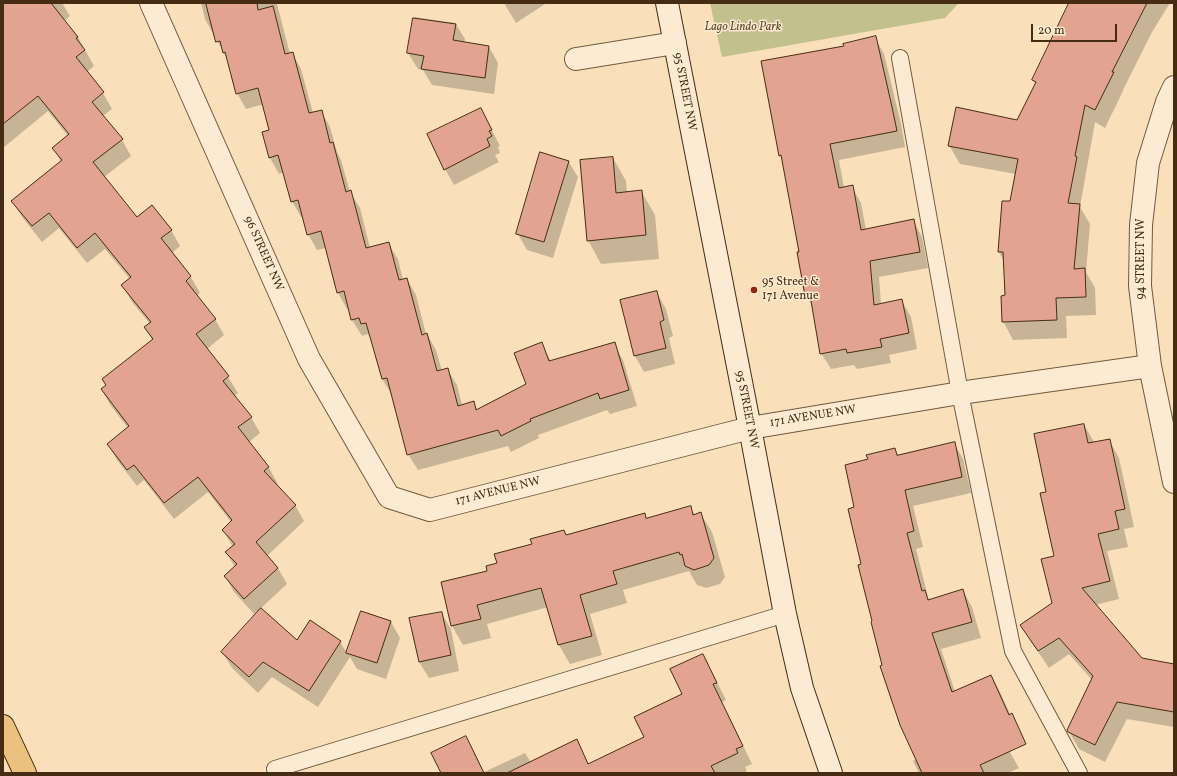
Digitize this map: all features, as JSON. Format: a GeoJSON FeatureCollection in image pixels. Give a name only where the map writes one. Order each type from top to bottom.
{"type":"FeatureCollection","features":[{"type":"Feature","properties":{"kind":"main road"},"geometry":{"type":"LineString","coordinates":[[3,726],[25,773]]}},
{"type":"Feature","properties":{"kind":"street","name":"96 STREET NW"},"geometry":{"type":"LineString","coordinates":[[151,3],[309,359],[389,497]]}},
{"type":"Feature","properties":{"kind":"street","name":"95 STREET NW"},"geometry":{"type":"LineString","coordinates":[[667,3],[785,614],[802,688],[830,773]]}},
{"type":"Feature","properties":{"kind":"street","name":"95 STREET NW"},"geometry":{"type":"LineString","coordinates":[[576,59],[675,43]]}},
{"type":"Feature","properties":{"kind":"street","name":"94 STREET NW"},"geometry":{"type":"LineString","coordinates":[[1174,87],[1167,102],[1148,163],[1141,225],[1140,286],[1150,366],[1174,482]]}},
{"type":"Feature","properties":{"kind":"street","name":"171 AVENUE NW"},"geometry":{"type":"LineString","coordinates":[[389,497],[430,510],[750,428],[960,393],[1150,366]]}},
{"type":"Feature","properties":{"kind":"lane"},"geometry":{"type":"LineString","coordinates":[[900,58],[960,393],[1014,651],[1079,773]]}},
{"type":"Feature","properties":{"kind":"lane"},"geometry":{"type":"LineString","coordinates":[[275,769],[785,614]]}},
{"type":"Feature","properties":{"kind":"green space","name":"Lago Lindo Park"},"geometry":{"type":"Polygon","coordinates":[[[710,3],[959,3],[945,18],[722,57],[710,3]]]}},
{"type":"Feature","properties":{"kind":"building"},"geometry":{"type":"Polygon","coordinates":[[[3,3],[51,3],[78,37],[76,38],[85,50],[76,57],[104,92],[92,102],[123,139],[93,162],[137,217],[152,205],[172,230],[161,238],[191,276],[186,281],[216,319],[196,334],[229,376],[223,381],[252,417],[238,427],[269,467],[264,471],[296,505],[256,542],[278,568],[244,599],[224,576],[237,564],[225,552],[235,544],[222,530],[232,520],[198,477],[164,503],[134,465],[127,470],[107,444],[129,426],[101,389],[106,385],[102,379],[153,339],[144,327],[151,322],[121,285],[131,277],[95,233],[77,248],[49,213],[32,226],[11,201],[62,160],[52,148],[69,134],[38,96],[3,124],[3,3]]]}},
{"type":"Feature","properties":{"kind":"building"},"geometry":{"type":"Polygon","coordinates":[[[206,3],[257,3],[258,10],[273,6],[285,54],[293,52],[309,113],[322,110],[330,143],[333,142],[346,192],[351,190],[366,248],[389,242],[399,280],[407,278],[422,335],[427,333],[437,371],[448,368],[458,406],[474,401],[476,410],[526,384],[514,353],[542,342],[549,361],[615,342],[629,390],[600,399],[598,393],[530,419],[531,421],[501,436],[498,430],[407,455],[387,378],[382,379],[366,323],[361,324],[359,318],[351,320],[344,291],[337,293],[321,231],[307,235],[298,200],[291,202],[278,155],[269,158],[262,132],[269,130],[258,88],[236,94],[225,52],[223,53],[220,41],[216,42],[206,3]]]}},
{"type":"Feature","properties":{"kind":"building"},"geometry":{"type":"Polygon","coordinates":[[[1069,3],[1147,3],[1112,72],[1114,72],[1095,110],[1085,105],[1068,203],[1080,204],[1074,269],[1085,268],[1086,297],[1056,298],[1057,320],[1002,322],[1001,296],[1005,295],[1003,252],[998,252],[1002,201],[1010,201],[1018,159],[948,146],[956,107],[1017,120],[1036,82],[1032,80],[1069,3]]]}},
{"type":"Feature","properties":{"kind":"building"},"geometry":{"type":"Polygon","coordinates":[[[413,18],[456,24],[453,40],[489,46],[485,78],[421,69],[424,56],[407,53],[413,18]]]}},
{"type":"Feature","properties":{"kind":"building"},"geometry":{"type":"Polygon","coordinates":[[[876,36],[897,131],[830,144],[839,188],[853,185],[861,230],[914,219],[920,252],[870,261],[874,305],[902,299],[909,333],[880,339],[882,347],[847,353],[846,349],[820,354],[810,295],[805,296],[797,252],[799,252],[781,155],[779,156],[761,61],[844,46],[843,44],[876,36]]]}},
{"type":"Feature","properties":{"kind":"building"},"geometry":{"type":"Polygon","coordinates":[[[481,108],[492,130],[489,131],[492,136],[487,139],[490,146],[444,170],[427,134],[481,108]]]}},
{"type":"Feature","properties":{"kind":"building"},"geometry":{"type":"Polygon","coordinates":[[[540,152],[569,161],[544,242],[516,234],[540,152]]]}},
{"type":"Feature","properties":{"kind":"building"},"geometry":{"type":"Polygon","coordinates":[[[613,157],[616,193],[642,190],[646,235],[587,241],[580,160],[613,157]]]}},
{"type":"Feature","properties":{"kind":"building"},"geometry":{"type":"Polygon","coordinates":[[[657,291],[664,320],[660,322],[666,348],[634,356],[620,300],[657,291]]]}},
{"type":"Feature","properties":{"kind":"building"},"geometry":{"type":"Polygon","coordinates":[[[1084,424],[1088,443],[1110,439],[1125,509],[1115,511],[1119,529],[1098,534],[1110,581],[1082,588],[1142,658],[1174,664],[1174,712],[1117,702],[1095,745],[1068,732],[1067,730],[1093,676],[1059,638],[1038,651],[1020,625],[1052,603],[1041,559],[1054,556],[1040,493],[1046,492],[1034,434],[1084,424]]]}},
{"type":"Feature","properties":{"kind":"building"},"geometry":{"type":"Polygon","coordinates":[[[955,442],[962,477],[905,490],[914,531],[907,533],[922,591],[925,590],[928,600],[963,589],[972,622],[932,633],[952,692],[991,675],[1009,715],[1012,713],[1026,744],[980,765],[984,773],[922,773],[900,725],[880,666],[882,665],[858,565],[861,564],[848,509],[854,507],[845,465],[868,459],[866,455],[895,448],[897,455],[955,442]]]}},
{"type":"Feature","properties":{"kind":"building"},"geometry":{"type":"Polygon","coordinates":[[[691,506],[693,515],[701,512],[714,558],[709,565],[694,570],[685,566],[682,554],[680,555],[679,552],[613,571],[617,584],[580,595],[592,636],[558,645],[541,588],[477,605],[481,619],[451,626],[441,582],[487,571],[486,566],[497,563],[494,554],[532,544],[530,539],[564,530],[566,535],[645,513],[646,518],[691,506]]]}},
{"type":"Feature","properties":{"kind":"building"},"geometry":{"type":"Polygon","coordinates":[[[261,608],[297,640],[310,620],[341,641],[309,691],[263,662],[249,677],[221,652],[261,608]]]}},
{"type":"Feature","properties":{"kind":"building"},"geometry":{"type":"Polygon","coordinates":[[[361,611],[391,621],[377,663],[346,653],[361,611]]]}},
{"type":"Feature","properties":{"kind":"building"},"geometry":{"type":"Polygon","coordinates":[[[442,612],[451,655],[419,662],[409,618],[442,612]]]}},
{"type":"Feature","properties":{"kind":"building"},"geometry":{"type":"Polygon","coordinates":[[[703,654],[717,683],[713,684],[743,746],[736,749],[738,753],[711,766],[715,773],[507,773],[577,739],[588,764],[644,737],[634,717],[682,694],[670,669],[703,654]]]}},
{"type":"Feature","properties":{"kind":"building"},"geometry":{"type":"Polygon","coordinates":[[[466,736],[484,773],[441,773],[431,753],[466,736]]]}},
{"type":"Feature","properties":{"kind":"place","name":"95 Street & 171 Avenue"},"geometry":{"type":"Point","coordinates":[754,290]}}]}
